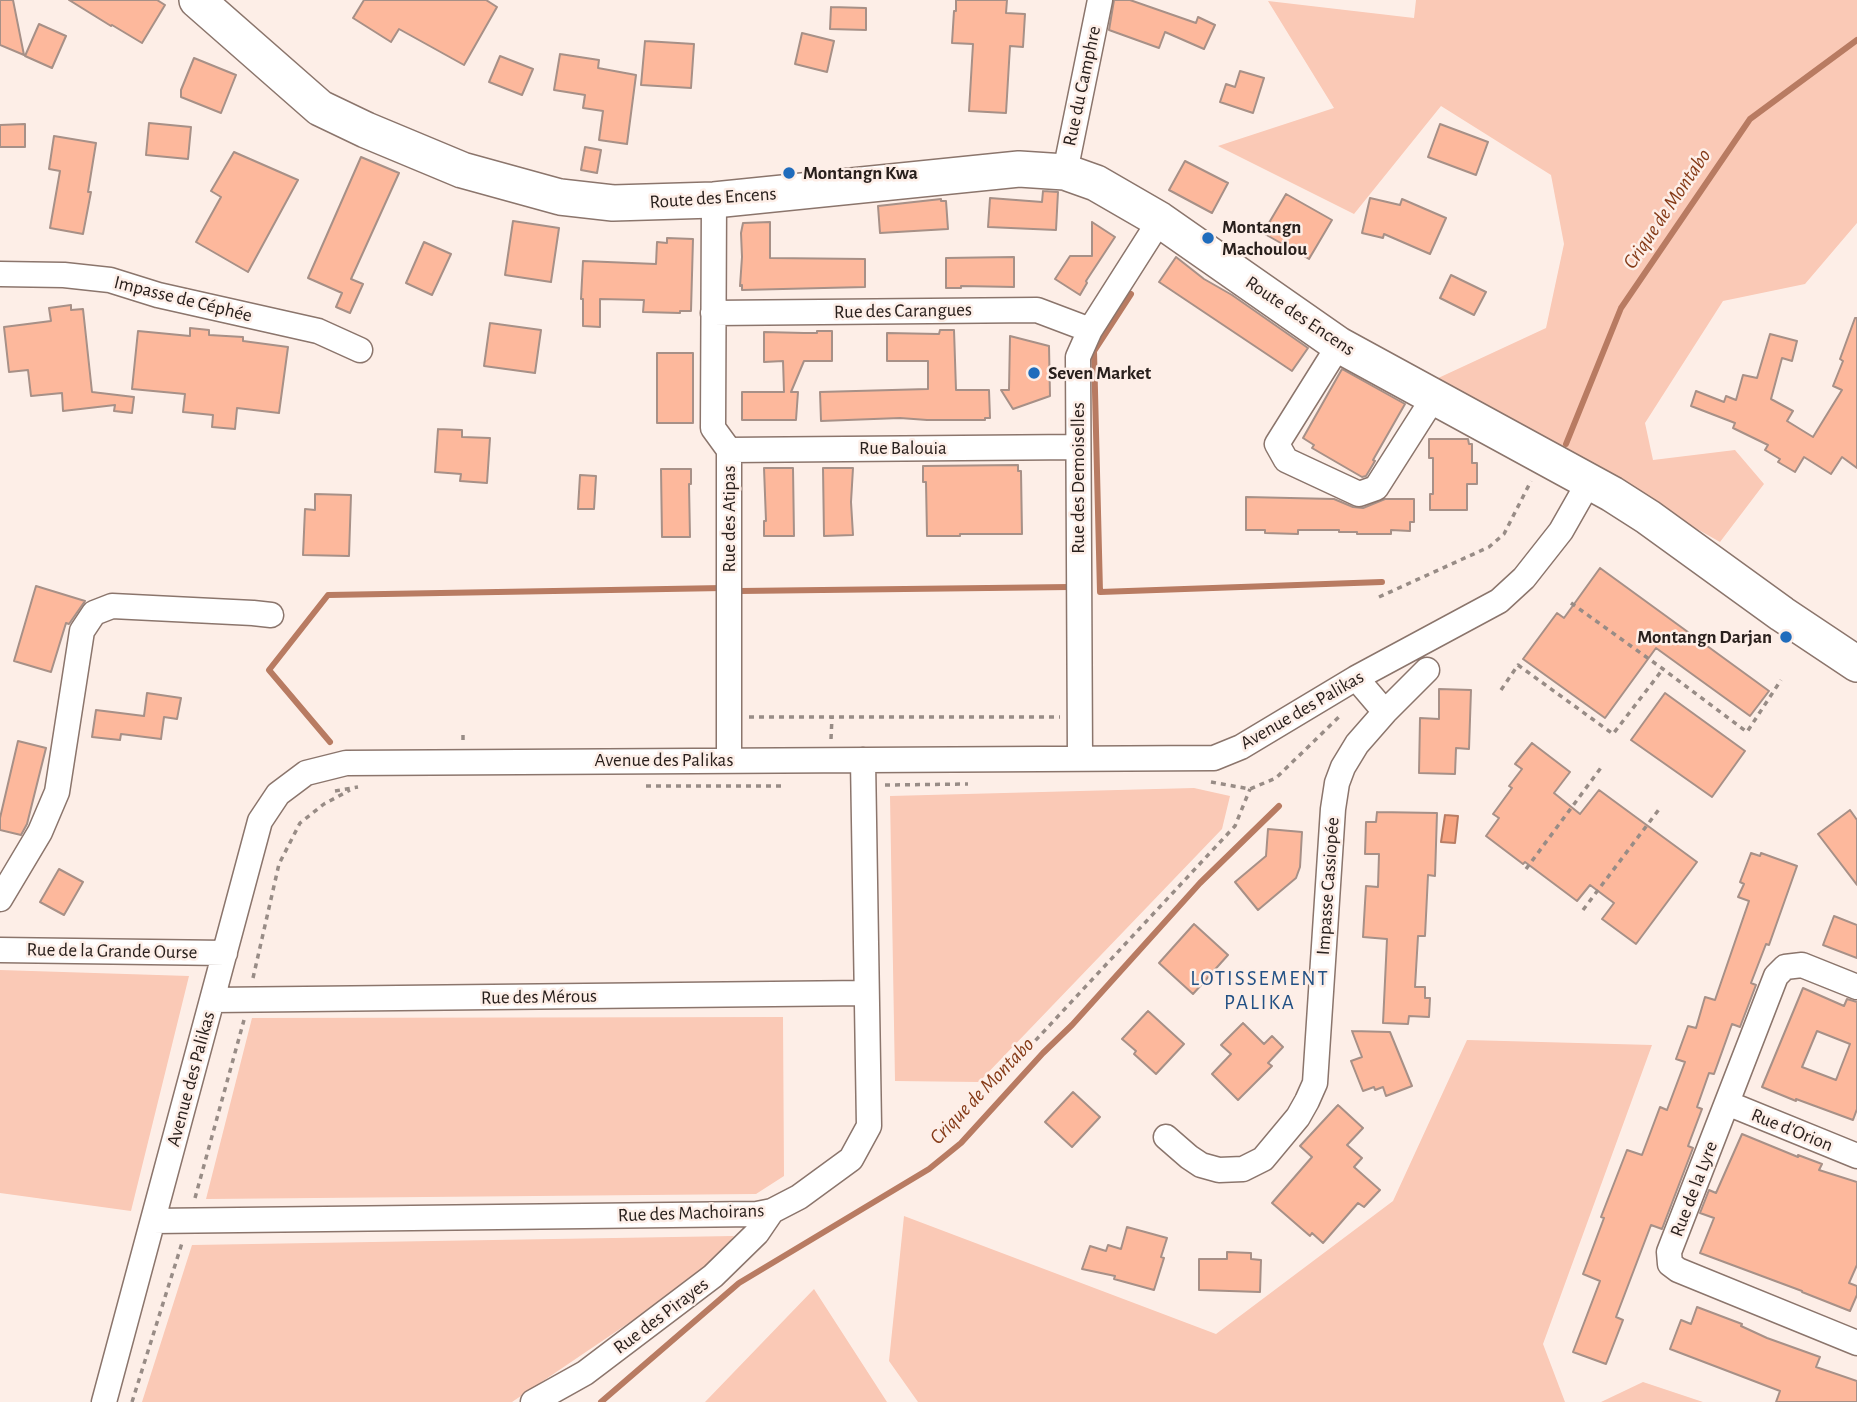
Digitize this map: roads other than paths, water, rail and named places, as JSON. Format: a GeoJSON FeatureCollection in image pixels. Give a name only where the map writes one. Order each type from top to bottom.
{"type":"FeatureCollection","features":[{"type":"Feature","properties":{"kind":"street","name":"Route des Encens"},"geometry":{"type":"LineString","coordinates":[[197,0],[320,108],[462,170],[560,197],[635,203],[714,200],[1019,169],[1065,172],[1096,183],[1160,220],[1339,345],[1590,480],[1648,517],[1782,614],[1857,664]]}},
{"type":"Feature","properties":{"kind":"street","name":"Rue du Camphre"},"geometry":{"type":"LineString","coordinates":[[1065,172],[1100,0]]}},
{"type":"Feature","properties":{"kind":"street","name":"Rue des Atipas"},"geometry":{"type":"LineString","coordinates":[[714,200],[713,428],[729,450],[730,760]]}},
{"type":"Feature","properties":{"kind":"street","name":"Rue des Demoiselles"},"geometry":{"type":"LineString","coordinates":[[1080,758],[1078,357],[1090,330],[1160,220]]}},
{"type":"Feature","properties":{"kind":"street","name":"Impasse de Céphée"},"geometry":{"type":"LineString","coordinates":[[0,274],[64,275],[110,280],[158,295],[318,331],[360,350]]}},
{"type":"Feature","properties":{"kind":"street","name":"Rue des Carangues"},"geometry":{"type":"LineString","coordinates":[[713,313],[1037,310],[1090,330]]}},
{"type":"Feature","properties":{"kind":"street"},"geometry":{"type":"LineString","coordinates":[[1339,345],[1277,444],[1286,460],[1359,494],[1376,488],[1434,397]]}},
{"type":"Feature","properties":{"kind":"street","name":"Rue Balouia"},"geometry":{"type":"LineString","coordinates":[[729,450],[1078,447]]}},
{"type":"Feature","properties":{"kind":"street","name":"Avenue des Palikas"},"geometry":{"type":"LineString","coordinates":[[104,1402],[260,821],[278,794],[306,773],[346,763],[1214,758],[1241,747],[1356,678],[1499,601],[1524,578],[1561,531],[1590,480]]}},
{"type":"Feature","properties":{"kind":"street"},"geometry":{"type":"LineString","coordinates":[[0,899],[40,832],[57,792],[82,631],[94,613],[111,606],[271,615]]}},
{"type":"Feature","properties":{"kind":"street","name":"Impasse Cassiopée"},"geometry":{"type":"LineString","coordinates":[[1166,1137],[1201,1165],[1219,1170],[1243,1169],[1263,1159],[1298,1117],[1307,1101],[1315,1083],[1337,783],[1357,744],[1427,670]]}},
{"type":"Feature","properties":{"kind":"street"},"geometry":{"type":"LineString","coordinates":[[1356,678],[1385,712]]}},
{"type":"Feature","properties":{"kind":"street","name":"Rue des Machoirans"},"geometry":{"type":"LineString","coordinates":[[153,1221],[757,1214],[772,1211],[799,1197],[851,1159],[869,1126],[863,760]]}},
{"type":"Feature","properties":{"kind":"street","name":"Rue de la Grande Ourse"},"geometry":{"type":"LineString","coordinates":[[0,950],[225,953]]}},
{"type":"Feature","properties":{"kind":"street","name":"Rue de la Lyre"},"geometry":{"type":"LineString","coordinates":[[1857,987],[1802,965],[1785,967],[1776,976],[1670,1252],[1670,1264],[1678,1270],[1857,1343]]}},
{"type":"Feature","properties":{"kind":"street","name":"Rue des Mérous"},"geometry":{"type":"LineString","coordinates":[[212,1000],[866,993]]}},
{"type":"Feature","properties":{"kind":"street","name":"Rue d'Orion"},"geometry":{"type":"LineString","coordinates":[[1727,1103],[1857,1156]]}},
{"type":"Feature","properties":{"kind":"street","name":"Rue des Pirayes"},"geometry":{"type":"LineString","coordinates":[[533,1402],[585,1373],[713,1276],[757,1233],[772,1211]]}},
{"type":"Feature","properties":{"kind":"waterway","name":"Crique de Montabo"},"geometry":{"type":"LineString","coordinates":[[1566,444],[1621,308],[1750,119],[1857,40]]}},
{"type":"Feature","properties":{"kind":"waterway"},"geometry":{"type":"LineString","coordinates":[[1131,294],[1094,351],[1100,592],[1382,582]]}},
{"type":"Feature","properties":{"kind":"waterway"},"geometry":{"type":"LineString","coordinates":[[740,591],[1070,587]]}},
{"type":"Feature","properties":{"kind":"waterway"},"geometry":{"type":"LineString","coordinates":[[330,742],[269,670],[328,595],[723,588]]}},
{"type":"Feature","properties":{"kind":"waterway","name":"Crique de Montabo"},"geometry":{"type":"LineString","coordinates":[[601,1402],[739,1283],[929,1169],[961,1143],[1200,883],[1279,806]]}},
{"type":"Feature","properties":{"kind":"place","name":"Montangn Kwa"},"geometry":{"type":"Point","coordinates":[789,173]}},
{"type":"Feature","properties":{"kind":"place","name":"Montangn Machoulou"},"geometry":{"type":"Point","coordinates":[1208,238]}},
{"type":"Feature","properties":{"kind":"place","name":"Seven Market"},"geometry":{"type":"Point","coordinates":[1034,373]}},
{"type":"Feature","properties":{"kind":"place","name":"Montangn Darjan"},"geometry":{"type":"Point","coordinates":[1786,637]}},
{"type":"Feature","properties":{"kind":"district","name":"LOTISSEMENT PALIKA"},"geometry":{"type":"Point","coordinates":[1260,991]}}]}
